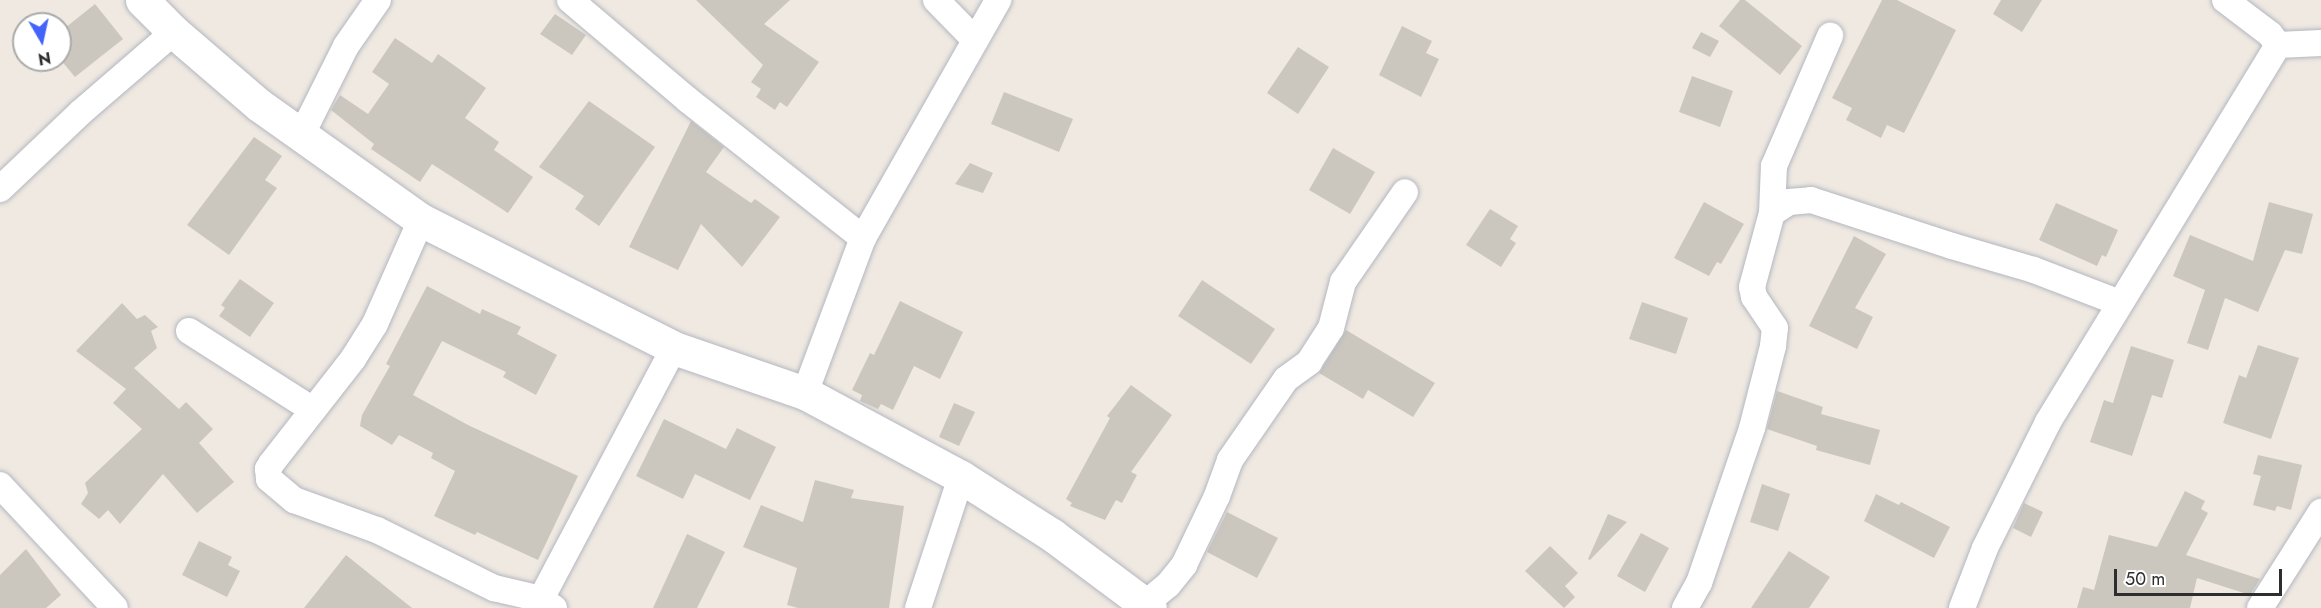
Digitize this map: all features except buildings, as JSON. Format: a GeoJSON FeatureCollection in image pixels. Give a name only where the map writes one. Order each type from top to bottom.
{"type":"FeatureCollection","features":[{"type":"Feature","properties":{"kind":"street"},"geometry":{"type":"LineString","coordinates":[[142,0],[174,32],[295,133],[421,220],[674,348],[805,393],[961,477],[1052,535],[1147,606],[1184,565],[1217,496],[1230,460],[1286,379],[1309,362],[1331,328],[1343,282],[1405,192]]}},
{"type":"Feature","properties":{"kind":"street"},"geometry":{"type":"LineString","coordinates":[[295,133],[309,120],[326,92],[346,46],[378,0]]}},
{"type":"Feature","properties":{"kind":"street"},"geometry":{"type":"LineString","coordinates":[[570,0],[688,100],[863,238]]}},
{"type":"Feature","properties":{"kind":"street"},"geometry":{"type":"LineString","coordinates":[[936,0],[975,40]]}},
{"type":"Feature","properties":{"kind":"street"},"geometry":{"type":"LineString","coordinates":[[805,393],[863,238],[998,0]]}},
{"type":"Feature","properties":{"kind":"street"},"geometry":{"type":"LineString","coordinates":[[2224,0],[2270,34],[2278,45]]}},
{"type":"Feature","properties":{"kind":"street"},"geometry":{"type":"LineString","coordinates":[[0,189],[80,113],[174,32]]}},
{"type":"Feature","properties":{"kind":"street"},"geometry":{"type":"LineString","coordinates":[[1682,606],[1699,584],[1752,428],[1776,328],[1754,297],[1752,286],[1772,213],[1774,166],[1830,36]]}},
{"type":"Feature","properties":{"kind":"street"},"geometry":{"type":"LineString","coordinates":[[2278,45],[2321,43]]}},
{"type":"Feature","properties":{"kind":"street"},"geometry":{"type":"LineString","coordinates":[[1962,608],[1985,548],[2048,422],[2278,45]]}},
{"type":"Feature","properties":{"kind":"street"},"geometry":{"type":"LineString","coordinates":[[1772,213],[1789,202],[1811,200],[1941,243],[2034,270],[2120,303]]}},
{"type":"Feature","properties":{"kind":"street"},"geometry":{"type":"LineString","coordinates":[[421,220],[375,324],[353,359],[268,469],[269,479],[273,485],[294,500],[377,530],[494,588],[548,603],[674,348]]}},
{"type":"Feature","properties":{"kind":"street"},"geometry":{"type":"LineString","coordinates":[[189,331],[313,410]]}},
{"type":"Feature","properties":{"kind":"street"},"geometry":{"type":"LineString","coordinates":[[918,608],[961,477]]}},
{"type":"Feature","properties":{"kind":"street"},"geometry":{"type":"LineString","coordinates":[[5,500],[115,608]]}},
{"type":"Feature","properties":{"kind":"street"},"geometry":{"type":"LineString","coordinates":[[2260,608],[2320,515]]}}]}
